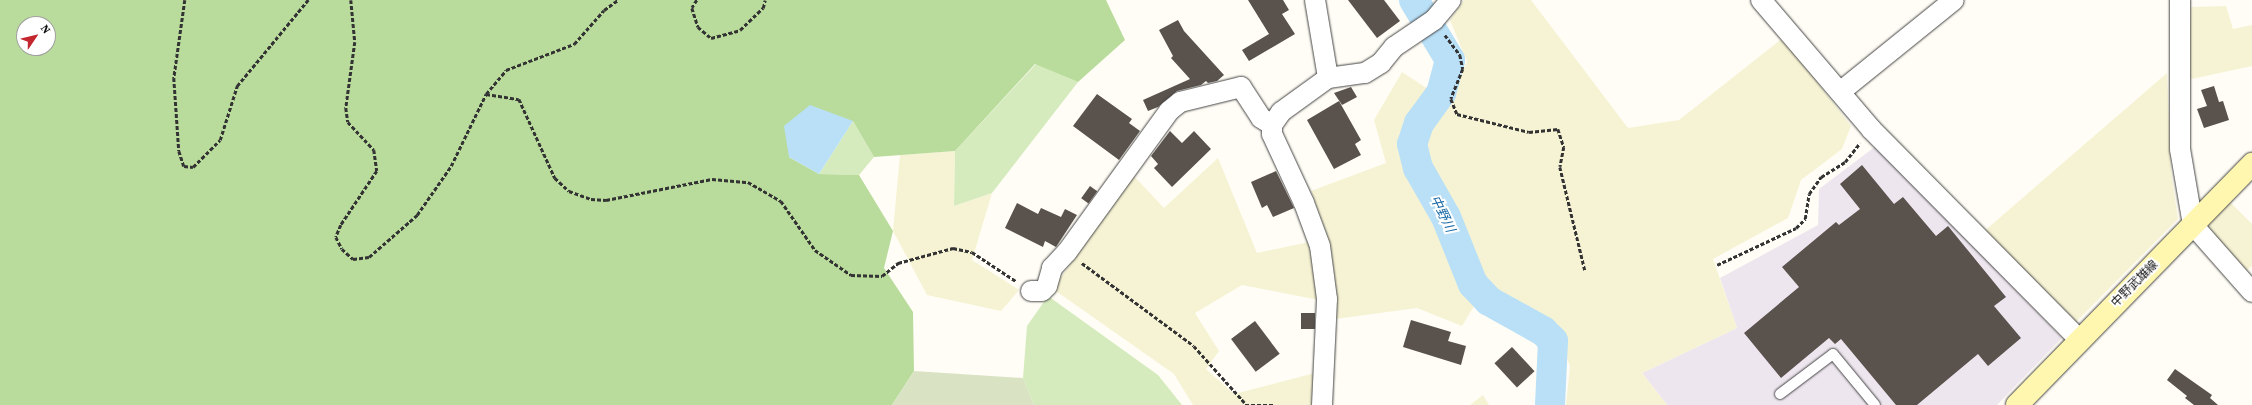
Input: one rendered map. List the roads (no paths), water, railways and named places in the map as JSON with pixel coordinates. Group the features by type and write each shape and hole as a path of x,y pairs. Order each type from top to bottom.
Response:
{"main road":[{"name":"中野武雄線","path":"2017,405 2252,164"}],"street":[{"path":"1315,0 1328,78"},
{"path":"1322,405 1327,299 1320,246 1304,203 1272,134 1272,125 1281,112 1328,78 1365,74 1381,63 1394,47 1428,25 1451,0"},
{"path":"1761,0 1872,129 2080,340"},
{"path":"1840,92 1954,0"},
{"path":"2180,0 2180,149 2193,225 2252,292"},
{"path":"1031,291 1042,291 1047,286 1052,268 1067,252 1169,111 1180,102 1242,87 1261,118 1272,125"}],"lane":[{"path":"1780,394 1833,354 1875,405"}],"water":[{"path":"810,105 853,121 819,174 789,157 784,126"}],"waterway":[{"name":"中野川","path":"1414,0 1450,60 1441,93 1419,123 1412,144 1418,168 1446,217 1473,284 1489,301 1543,331 1553,341 1550,405"}]}
